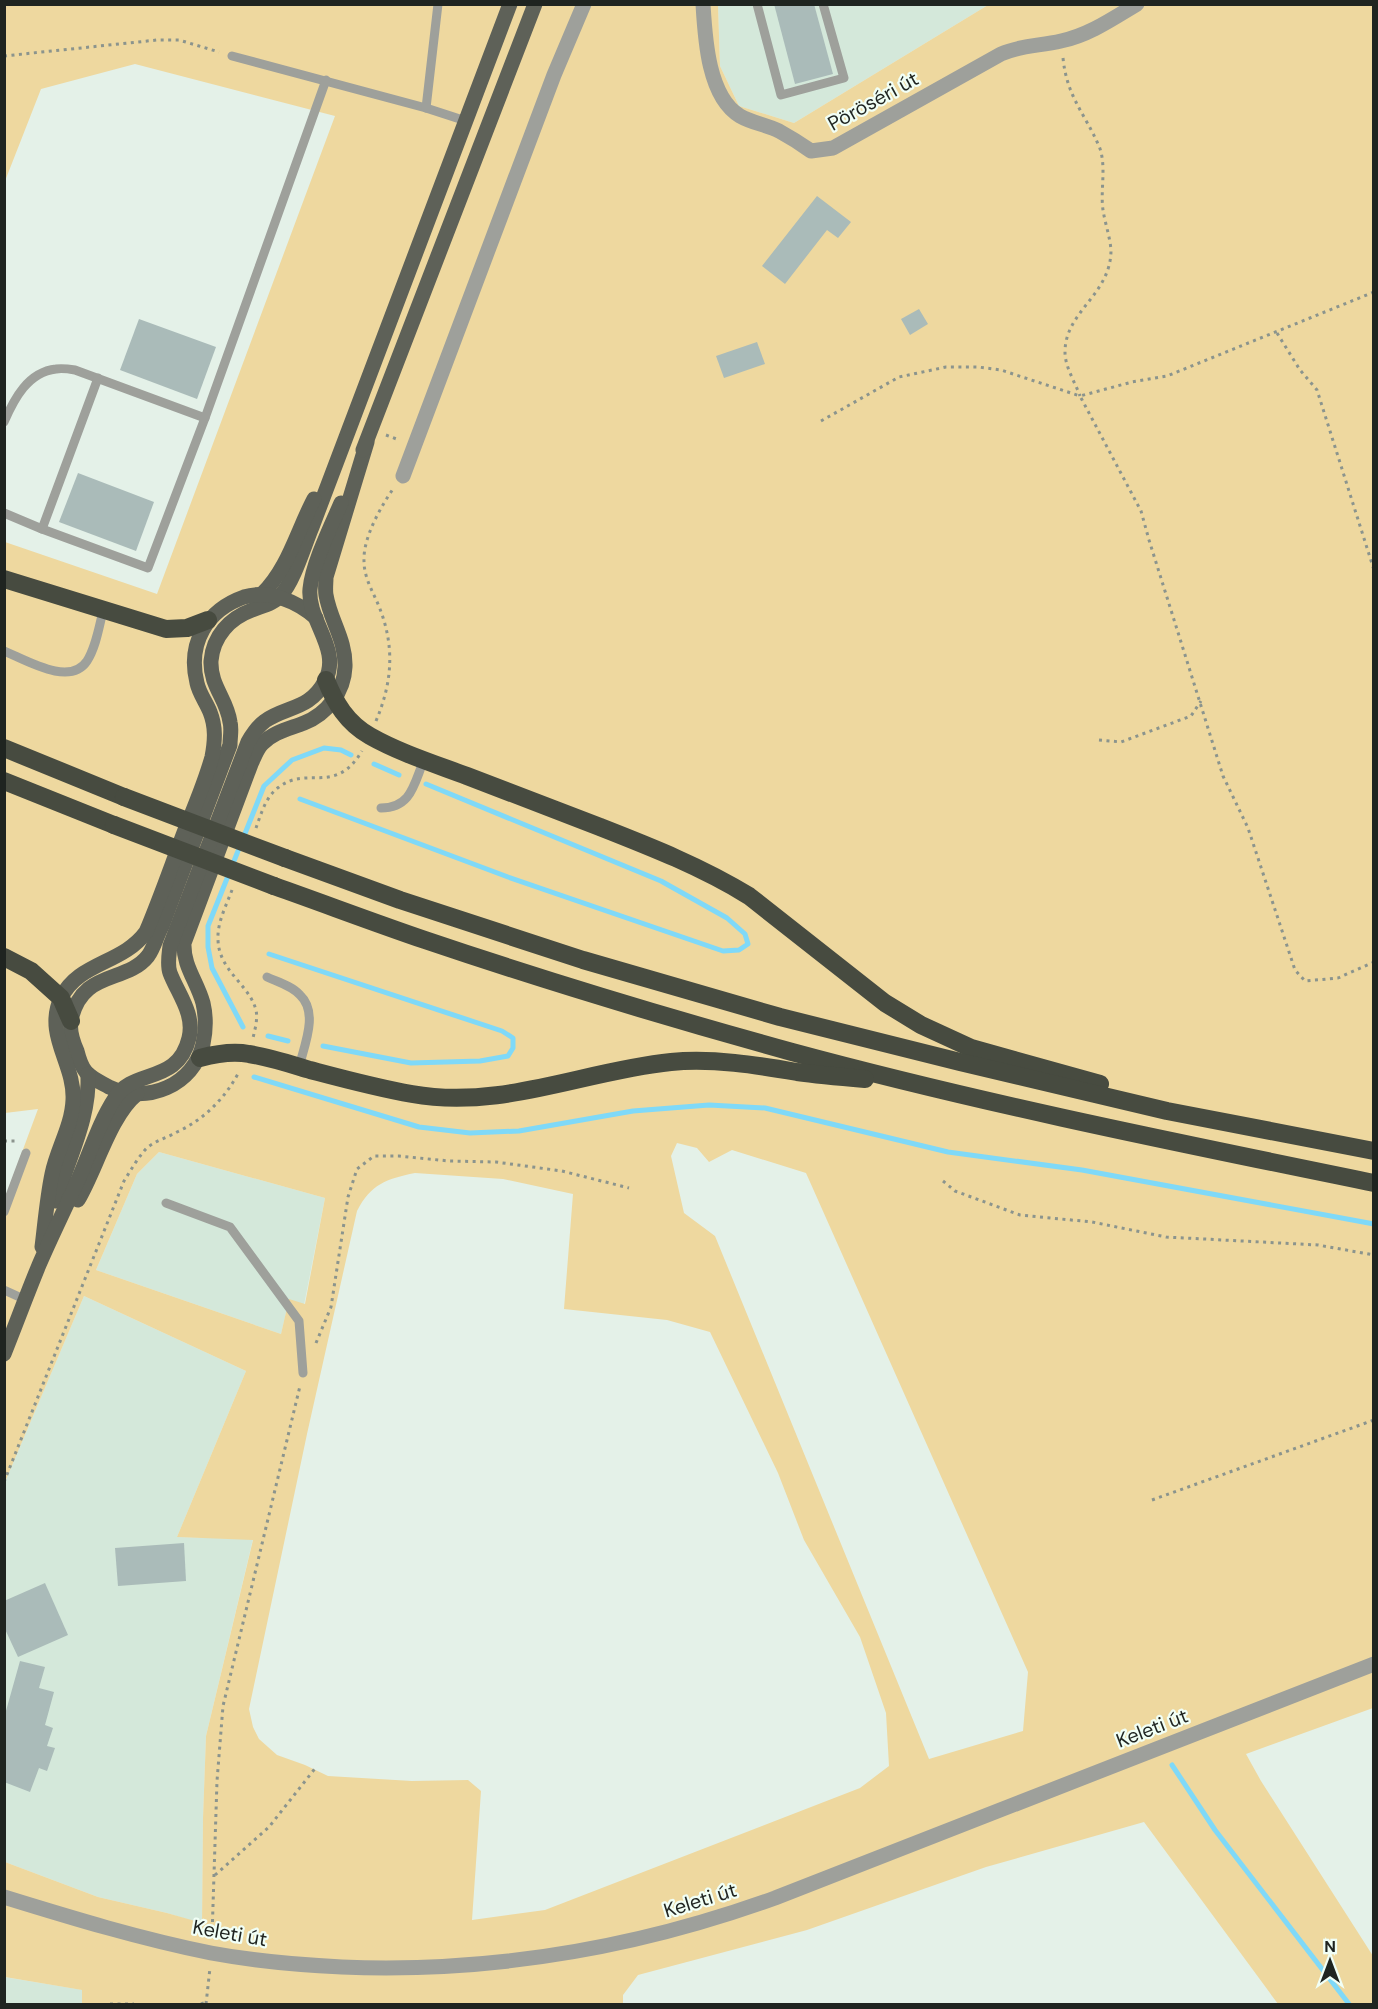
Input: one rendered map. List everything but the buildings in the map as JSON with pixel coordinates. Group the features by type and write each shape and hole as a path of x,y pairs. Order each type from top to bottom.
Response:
{"highway":[{"path":"4,579 166,629 187,628 208,620"},
{"path":"326,680 334,701 348,718 370,736 424,760 639,842 725,881 749,896 885,1003 921,1025 970,1048 1097,1083 1167,1111"},
{"path":"4,748 124,797 285,858 400,900 561,953 758,1010 960,1062 1167,1111 1374,1152"},
{"path":"4,781 274,886 424,940 578,989 794,1052 935,1087 1155,1138 1374,1183"},
{"path":"4,957 31,971 61,998 71,1021"},
{"path":"200,1058 219,1053 248,1053 345,1080 414,1095 468,1098 510,1095 662,1063 709,1061 935,1087"}],"main road":[{"path":"369,435 326,577 325,593 342,638 345,657 343,681 334,701 320,714 306,723 284,730 261,745 251,764 184,943 183,954 186,966 203,1002 206,1026 200,1058 177,1081 164,1090 137,1094 120,1091 100,1082 88,1074 82,1066 71,1035 71,1021 82,996 98,981 135,967 148,955 162,926 230,745 230,720 214,684 213,649 231,621 280,597 286,588 312,527 510,4"},
{"path":"4,1354 39,1265 102,1122 120,1091 173,1066 183,1053 190,1037 186,1006 170,973 168,959 170,946 255,729 267,719 301,706 326,680 329,654 324,634 310,600 312,578 535,4"},
{"path":"262,594 274,583 286,561 301,524 346,435"},
{"path":"39,1265 52,1173 70,1120 73,1101 73,1085 56,1037 57,1015 61,998 75,979 129,950 146,932 206,776 216,734 210,712 197,684 196,644 208,620 231,602 248,596 262,594 280,597 307,610 316,618"},
{"path":"39,1265 63,1176 86,1113 89,1094 88,1074"},
{"path":"39,1265 88,1183 127,1102 137,1094"}],"street":[{"path":"403,476 554,75 584,4"},
{"name":"Pöröséri út","path":"703,4 714,78 728,107 748,121 778,131 811,151 833,147 1007,51 1024,46 1062,41 1095,29 1137,4"},
{"name":"Keleti út","path":"4,1897 88,1923 212,1953 265,1961 319,1966 427,1968 534,1959 636,1941 720,1918 1374,1664"}],"lane":[{"path":"426,108 438,4"},
{"path":"757,4 781,95 844,78 824,4"},
{"path":"232,56 326,80 466,121"},
{"path":"4,513 148,568 205,418 326,80"},
{"path":"4,422 23,387 37,375 56,369 75,370 205,418"},
{"path":"42,529 98,378"},
{"path":"4,651 53,671 73,672 83,666 91,654 103,611"},
{"path":"381,808 397,806 404,802 409,796 424,760"},
{"path":"267,977 291,988 307,1002 309,1028 299,1067"},
{"path":"4,1212 26,1153"},
{"path":"166,1203 230,1227 299,1321 303,1373"},
{"path":"4,1290 26,1300"}],"path":[{"path":"4,56 157,40 179,40 232,56"},
{"path":"1062,41 1064,70 1070,92 1100,148 1103,208 1111,247 1111,264 1105,280 1075,319 1066,342 1065,354 1080,396 1141,511 1223,776 1248,828 1295,970 1305,981 1338,978 1374,962"},
{"path":"821,422 899,377 946,367 1001,370 1080,396 1132,382 1167,376 1374,292"},
{"path":"1277,333 1300,370 1317,390 1374,570"},
{"path":"369,435 415,447"},
{"path":"255,831 263,809 271,795 280,786 297,779 335,776 346,771 356,762 386,699 389,686 390,651 387,631 380,608 365,575 363,559 383,503 403,476"},
{"path":"1099,740 1121,742 1191,716 1201,701"},
{"path":"4,1482 124,1181 146,1149 179,1132 213,1108 232,1084 248,1053 256,1023 256,1010 252,1001 223,963 218,940 220,921 233,887"},
{"path":"201,2004 206,2003 212,1953 217,1781 223,1706 303,1373 331,1307 348,1197 357,1169 374,1156 496,1162 562,1171 629,1188"},
{"path":"943,1181 955,1191 1020,1215 1092,1222 1166,1237 1318,1245 1374,1256"},
{"path":"1152,1500 1374,1420"},
{"path":"215,1875 269,1827 317,1766"},
{"path":"110,2004 134,2004"}],"shaded area":[{"path":"5,5 718,5 720,66 739,106 794,123 988,5 1373,5 1373,1708 1246,1754 1373,1956 1373,2004 1278,2004 1144,1822 986,1867 807,1930 638,1975 623,1995 623,2004 82,2004 82,1990 5,1977 5,1862 98,1897 202,1923 206,1736 253,1540 177,1537 246,1371 84,1296 5,1482 5,1198 38,1109 5,1113 5,542 157,594 335,116 135,64 41,89 5,181","holes":["677,1143 697,1148 709,1162 732,1150 806,1173 1028,1672 1023,1731 929,1759 715,1236 684,1213 671,1156","159,1152 325,1198 305,1304 289,1299 281,1334 96,1270 137,1174","415,1173 503,1179 573,1194 564,1309 667,1320 710,1332 778,1473 804,1540 860,1637 886,1713 889,1766 860,1788 545,1910 472,1920 481,1791 468,1780 412,1781 328,1776 277,1755 259,1739 253,1727 249,1709 357,1211 362,1202 380,1184"]},
{"path":"718,5 988,5 794,123 739,106 720,66"},
{"path":"159,1152 325,1198 304,1305 289,1300 281,1334 96,1270 137,1174"},
{"path":"84,1296 246,1371 177,1537 253,1539 206,1736 202,1924 167,1913 98,1897 5,1862 5,1482"},
{"path":"4,1977 83,1990 82,2004 5,2004"}],"waterway":[{"path":"243,1027 212,968 208,947 208,926 264,786 292,760 324,748 341,750 351,755"},
{"path":"374,764 399,775"},
{"path":"300,799 508,877 723,951 739,950 748,944 745,934 727,918 661,881 426,784"},
{"path":"269,954 502,1031 513,1038 513,1048 508,1056 480,1061 411,1063 323,1046"},
{"path":"268,1036 288,1041"},
{"path":"254,1077 419,1127 470,1133 519,1131 633,1111 709,1105 765,1108 948,1152 1082,1170 1374,1224"},
{"path":"1172,1765 1215,1830 1349,2004"}]}
